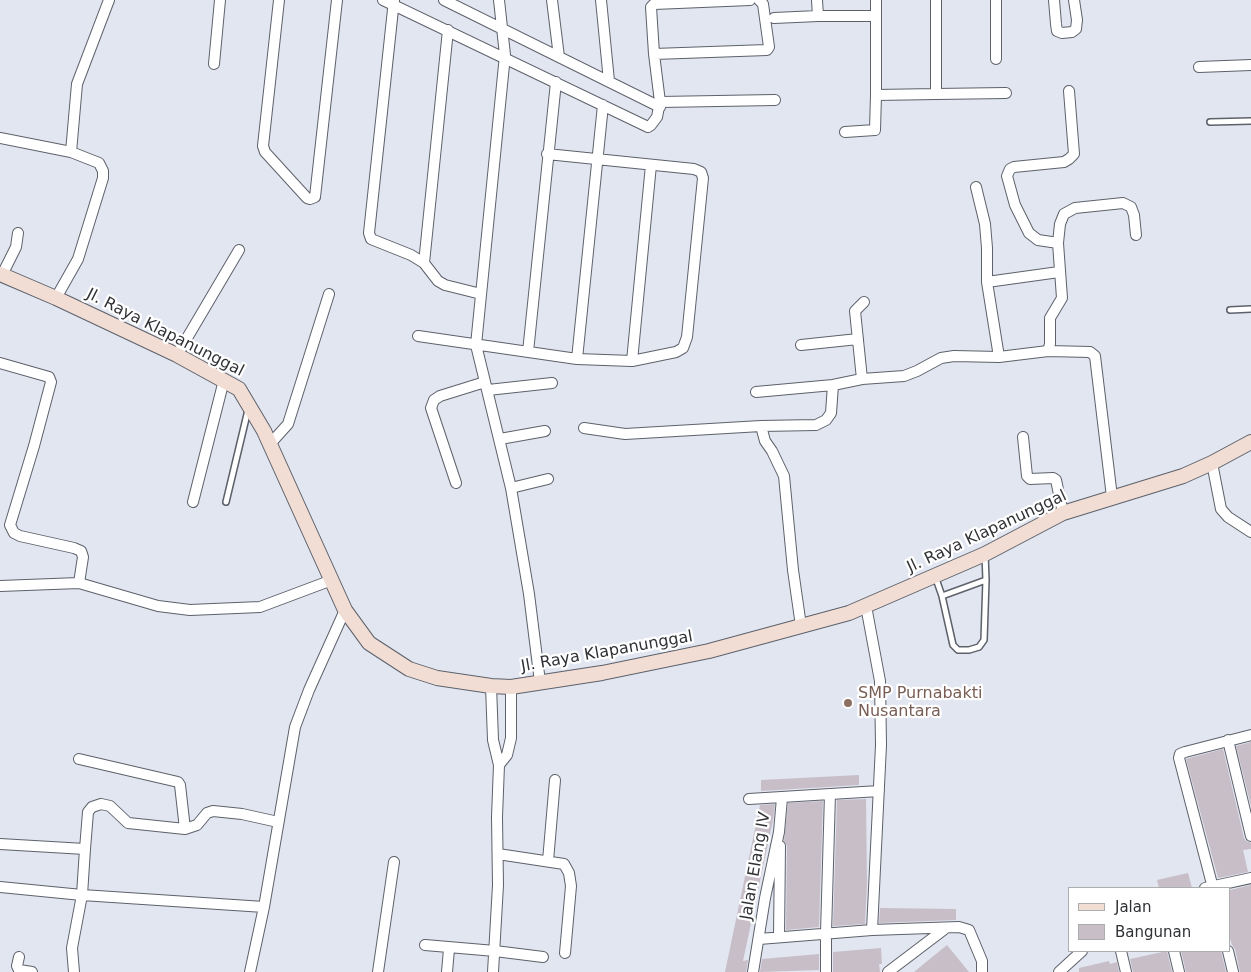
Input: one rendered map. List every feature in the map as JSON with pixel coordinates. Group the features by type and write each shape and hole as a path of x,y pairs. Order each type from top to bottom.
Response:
{"street":[{"path":"71,152 77,84 109,0"},
{"path":"214,64 220,0"},
{"path":"279,0 263,146 265,152 310,199 315,197 337,0"},
{"path":"383,0 394,2 648,126 657,117 660,104 650,11 652,5 750,0"},
{"path":"446,0 503,33 660,104 775,100"},
{"path":"499,0 504,57 476,345 511,488 529,594 540,682"},
{"path":"552,0 559,58"},
{"path":"601,0 609,81"},
{"path":"654,54 767,50 769,47 763,4 759,0"},
{"path":"817,0 818,16"},
{"path":"845,132 875,130 876,0"},
{"path":"936,0 936,94"},
{"path":"996,0 996,59"},
{"path":"1054,0 1057,31 1062,33 1072,32 1076,29 1077,20 1074,0"},
{"path":"394,2 369,233 371,239 412,255 424,263 438,281 445,285 481,294"},
{"path":"774,18 876,16"},
{"path":"424,263 448,30"},
{"path":"1199,67 1251,65"},
{"path":"528,352 547,154 556,82"},
{"path":"1058,243 1038,240 1029,233 1015,205 1007,176 1010,169 1014,167 1070,160 1074,154 1069,92"},
{"path":"876,95 1006,93"},
{"path":"577,360 603,105"},
{"path":"0,138 71,152 99,163 102,171 103,178 78,259 56,298"},
{"path":"418,336 577,360 632,362 676,352 683,348 687,337 704,178 701,172 694,169 547,154"},
{"path":"632,362 651,164"},
{"path":"976,187 985,224 987,282 999,357"},
{"path":"1048,350 1050,344 1050,318 1062,298 1058,243 1060,224 1064,214 1075,208 1123,203 1131,207 1134,215 1136,235"},
{"path":"1,275 16,247 18,233"},
{"path":"177,356 239,250"},
{"path":"987,282 1059,272"},
{"name":"Jl. Raya Klapanunggal","path":"1,275 56,298 177,356 239,389 250,405 270,444 345,610 369,643 410,669 437,678 490,686 511,687 602,674 709,651 802,626 866,606 985,554 1063,513 1183,476 1251,442"},
{"path":"270,444 288,424 328,294"},
{"path":"862,379 855,311 864,302"},
{"path":"801,345 858,339"},
{"path":"756,392 833,385 862,379 904,376 941,358 954,356 999,357 1048,350 1090,352 1095,356 1112,497"},
{"path":"0,363 49,377 51,382 34,446 5,525 20,536 81,551 83,557 79,583"},
{"path":"194,502 224,380"},
{"path":"456,483 431,408 434,400 440,396 487,386 552,383"},
{"path":"584,428 625,434 761,426 816,425 826,420 831,413 833,385"},
{"path":"761,426 765,442 772,451 784,476 793,570 802,626"},
{"path":"500,439 546,430"},
{"path":"1023,437 1028,477 1030,480 1052,478 1056,480 1063,513"},
{"path":"1212,463 1221,509 1228,517 1251,532"},
{"path":"511,488 548,479"},
{"path":"0,586 79,583 158,606 190,610 260,607 332,580"},
{"path":"866,606 880,681 881,745 872,930"},
{"path":"250,972 264,907 295,728 309,690 345,610"},
{"path":"490,686 493,740 499,765 496,817 498,854 493,972"},
{"path":"499,765 507,755 511,738 511,687"},
{"path":"1210,887 1179,758 1180,754 1251,734"},
{"path":"1228,740 1251,836"},
{"path":"79,759 178,782 180,785 185,829"},
{"path":"548,861 554,780"},
{"path":"749,799 879,791"},
{"path":"826,972 830,794"},
{"name":"Jalan Elang IV","path":"753,972 765,898 779,832 782,798"},
{"path":"74,972 72,948 82,895 88,812 92,808 101,804 110,806 128,823 185,829 197,825 207,813 213,811 242,814 278,822"},
{"path":"779,832 779,937"},
{"path":"0,844 84,849"},
{"path":"498,854 564,864 569,873 571,886 566,953"},
{"path":"378,972 394,862"},
{"path":"1214,887 1251,878"},
{"path":"0,887 82,895 264,907"},
{"path":"759,939 872,930 959,927 969,930 982,961 982,972"},
{"path":"888,972 946,928"},
{"path":"424,946 495,951 543,957"},
{"path":"447,972 449,948"},
{"path":"1059,972 1070,968 1081,952"},
{"path":"1121,952 1126,972"},
{"path":"1174,952 1179,972"},
{"path":"1228,952 1233,972"},
{"path":"19,957 17,966 19,970 32,972"}],"lane":[{"path":"1210,122 1251,121"},
{"path":"1230,310 1251,309"},
{"path":"226,502 250,405"},
{"path":"935,576 942,596 953,645 958,650 980,647 984,640 985,554"},
{"path":"942,596 986,580"}],"building":[{"path":"1251,742 1251,806 1236,746"},
{"path":"1223,749 1244,838 1251,843 1251,849 1243,850 1248,872 1218,878 1186,759"},
{"path":"859,775 859,785 761,791 761,780"},
{"path":"866,799 867,883 865,924 833,926 837,800"},
{"path":"823,801 819,927 786,930 787,846 784,841 788,803"},
{"path":"775,804 743,961 748,960 746,972 725,972 760,805"},
{"path":"1188,873 1192,887 1159,887 1157,880"},
{"path":"1251,885 1251,972 1240,972 1235,949 1231,942 1231,890"},
{"path":"880,908 956,909 956,920 879,923"},
{"path":"947,945 969,972 914,972 931,958"},
{"path":"881,948 882,964 879,964 880,972 833,972 833,952"},
{"path":"1167,952 1172,972 1133,972 1130,959"},
{"path":"1181,952 1221,952 1226,972 1186,972"},
{"path":"819,954 819,970 760,972 762,959"},
{"path":"1109,961 1110,964 1117,962 1119,972 1079,972 1079,968"}],"place":[{"name":"SMP Purnabakti Nusantara","path":"848,703"}]}
